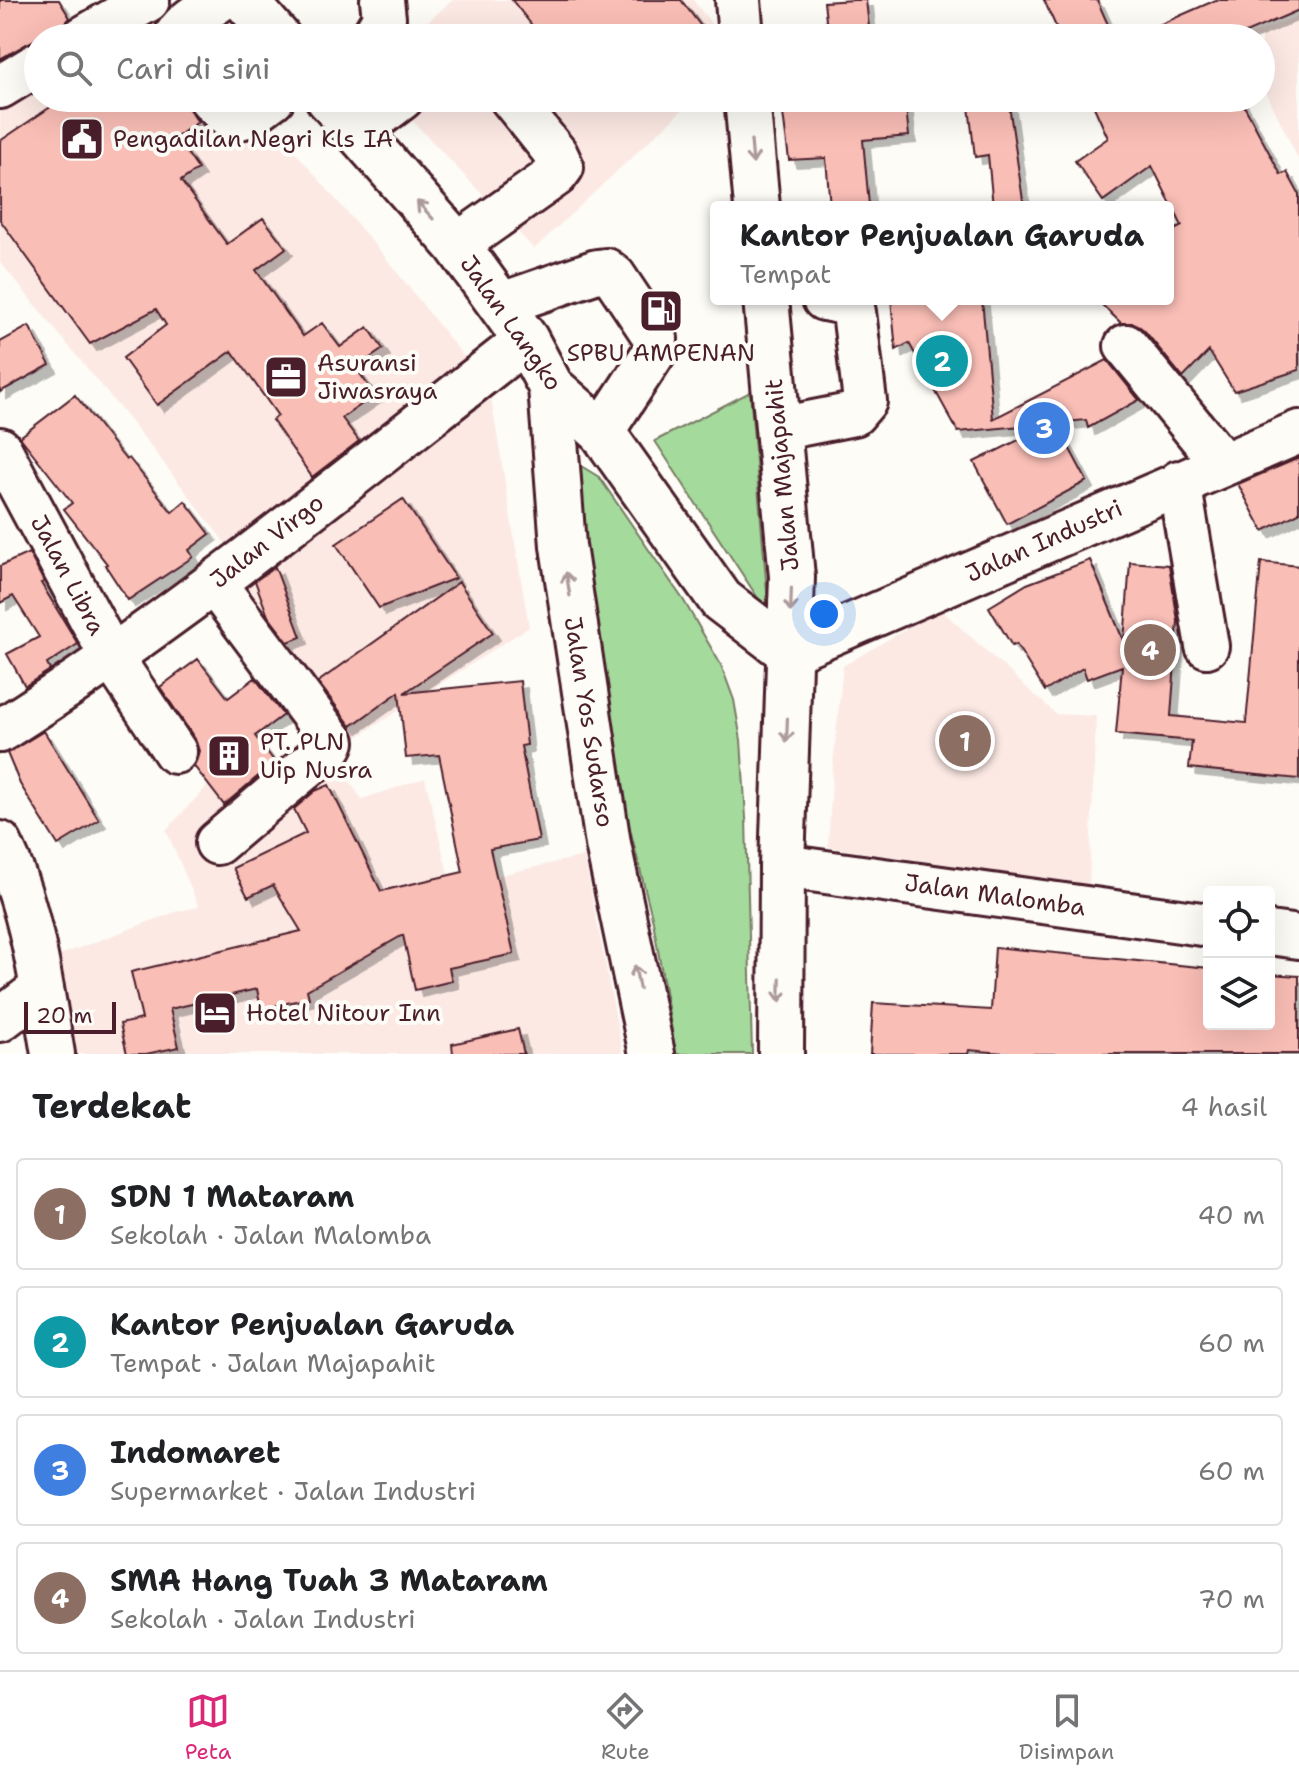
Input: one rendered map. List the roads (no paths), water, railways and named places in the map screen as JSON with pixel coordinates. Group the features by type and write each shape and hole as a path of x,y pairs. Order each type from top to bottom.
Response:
{"main road":[{"path":"245,0 266,24"},
{"path":"738,0 740,24"},
{"name":"Jalan Langko","path":"340,112 457,245 526,340 551,387 602,432 721,600 789,652"},
{"path":"748,112 756,201"},
{"name":"Jalan Majapahit","path":"767,305 792,577 789,652"},
{"name":"Jalan Yos Sudarso","path":"551,387 563,546 603,813 652,1054"},
{"path":"781,1054 782,866 789,652"}],"street":[{"path":"107,24 148,0"},
{"path":"186,24 220,0"},
{"path":"380,24 384,18 382,0"},
{"path":"0,87 24,72"},
{"path":"223,112 233,119 243,119 253,112"},
{"path":"357,132 383,112"},
{"path":"457,245 556,175 562,167 556,154 522,112"},
{"path":"502,304 597,271 606,270 614,276 656,339 655,351 602,432"},
{"path":"778,429 854,414 865,401 854,312 850,305"},
{"name":"Jalan Virgo","path":"0,731 112,658 214,583 526,340"},
{"path":"1126,346 1223,464"},
{"name":"Jalan Industri","path":"789,652 1299,432"},
{"name":"Jalan Libra","path":"0,449 112,658 175,752"},
{"path":"1179,482 1196,538 1207,646"},
{"path":"214,583 319,717 331,737 331,746 217,843"},
{"path":"0,843 18,887 42,988 53,1054"},
{"name":"Jalan Malomba","path":"782,866 1203,924"},
{"path":"1275,934 1299,937"},
{"path":"0,1020 42,988"}],"place":[{"name":"Pengadilan Negri Kls IA","path":"82,139"},
{"name":"SPBU AMPENAN","path":"661,311"},
{"name":"Kantor Penjualan Garuda","path":"942,361"},
{"name":"Asuransi Jiwasraya","path":"286,377"},
{"name":"Indomaret","path":"1044,428"},
{"name":"SMA Hang Tuah 3 Mataram","path":"1150,650"},
{"name":"SDN 1 Mataram","path":"965,741"},
{"name":"PT. PLN Uip Nusra","path":"229,756"},
{"name":"Hotel Nitour Inn","path":"215,1013"}]}
